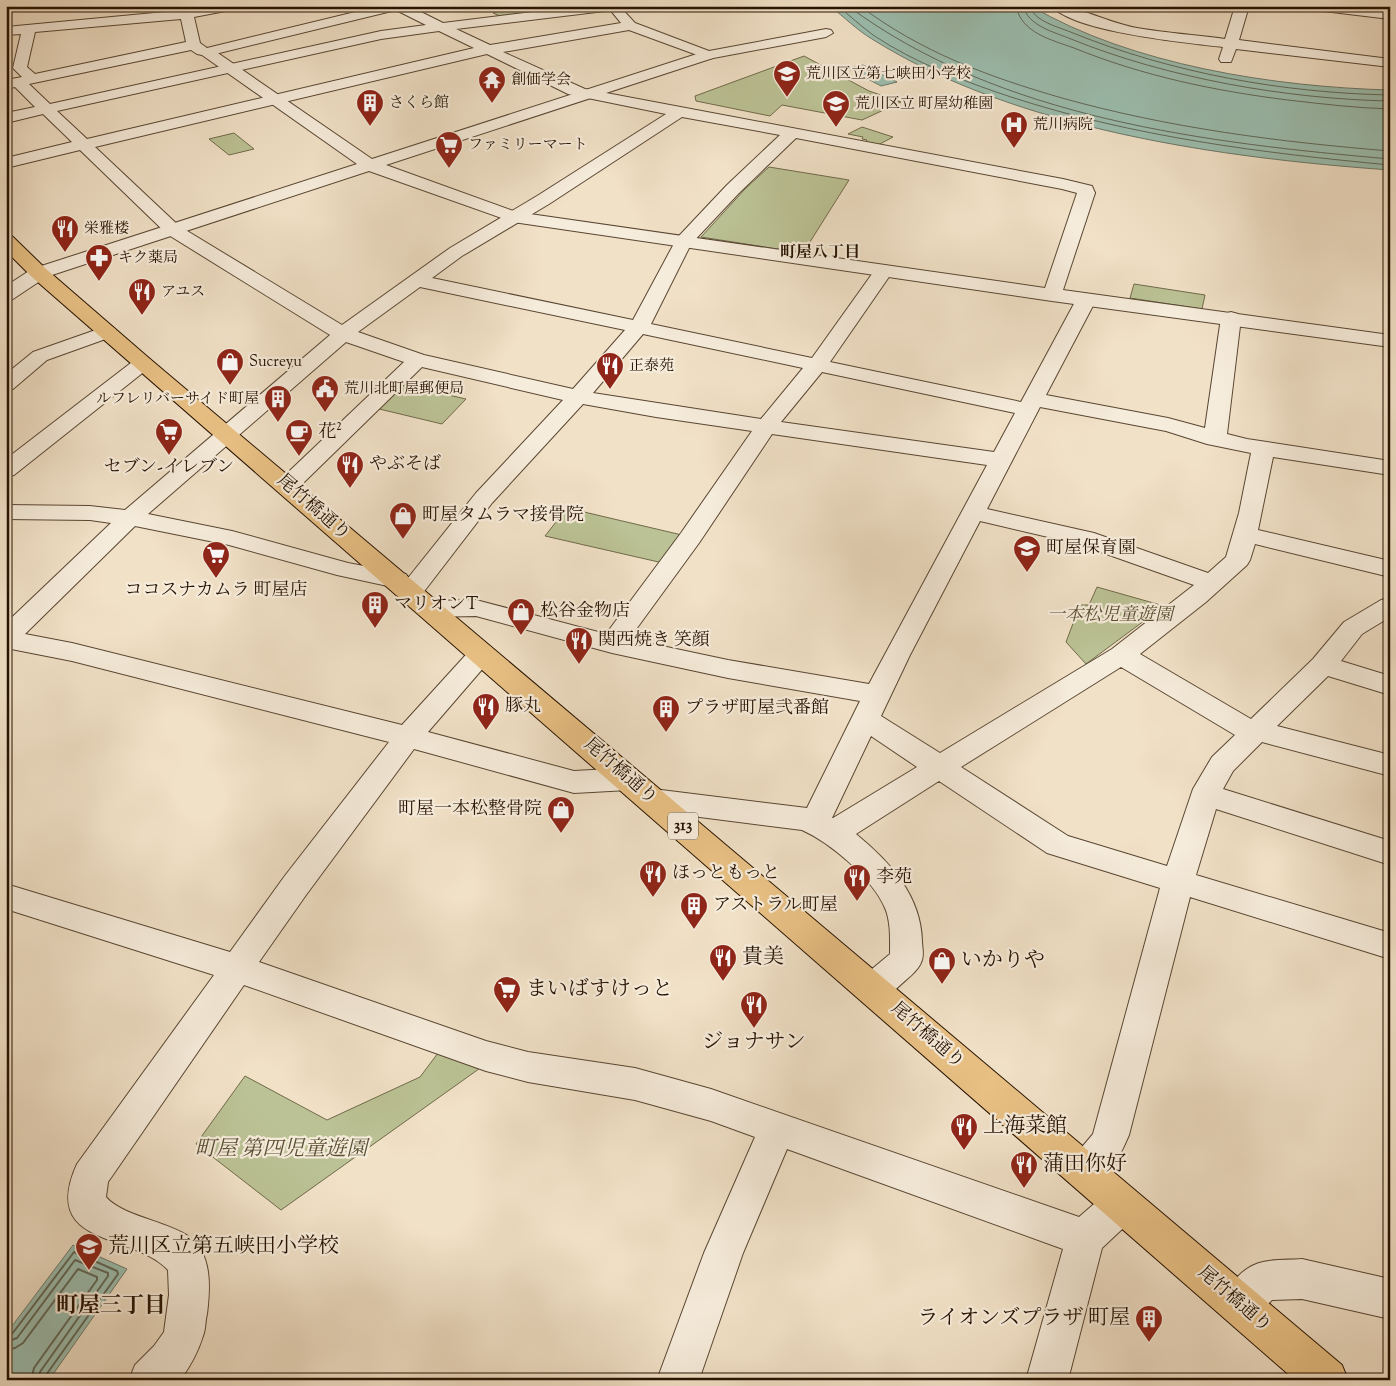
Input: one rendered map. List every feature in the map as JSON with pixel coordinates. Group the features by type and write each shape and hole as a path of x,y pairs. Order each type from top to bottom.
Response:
{"main road":[{"name":"尾竹橋通り","path":"6,240 39,273 143,363 1327,1380"}],"street":[{"path":"6,31 28,28 39,29 231,6"},
{"path":"207,52 398,6 572,90 584,94 1063,184 1086,190 1052,295"},
{"path":"6,118 373,37 446,30 616,6 630,26"},
{"path":"1058,6 1080,17 1134,32 1390,62"},
{"path":"1226,59 1242,6"},
{"path":"1315,6 1390,14"},
{"path":"191,11 193,45"},
{"path":"6,163 486,49 630,26 708,55"},
{"path":"28,28 20,61 19,82 82,145 173,230 343,334 418,360 578,397 656,411 1002,460"},
{"path":"409,67 392,53 446,30"},
{"path":"6,295 39,273 584,94 708,55 826,33"},
{"path":"19,82 193,45 207,52 276,99 369,166 514,217 1086,300 1231,318 1390,341"},
{"path":"6,638 130,518 343,334 456,252 678,113"},
{"path":"412,594 484,498 578,397 639,327 683,242 791,134"},
{"path":"612,644 690,538 766,427 817,365 884,271"},
{"path":"415,280 817,365 1032,405 1168,425 1215,439 1263,449 1390,468"},
{"path":"824,828 873,707 897,655 1032,405 1086,300"},
{"path":"1215,439 1231,318"},
{"path":"6,385 40,356 108,332"},
{"path":"287,486 418,360"},
{"path":"6,470 143,363"},
{"path":"824,828 938,768 1121,655 1197,596 1238,560 1263,449"},
{"path":"6,512 90,512 232,538 346,570 412,594 476,608 612,644 728,669 873,707 938,768 1058,845 1390,946"},
{"path":"974,512 1085,538 1212,583"},
{"path":"1245,534 1390,569"},
{"path":"1084,1172 1104,1150 1111,1135 1178,881 1206,795 1222,764 1323,666 1353,628 1390,606"},
{"path":"6,638 72,652 408,737 574,782 628,779"},
{"path":"150,1380 163,1368 182,1338 188,1305 189,1276 184,1259 175,1248 100,1217 89,1207 86,1190 90,1176 149,1096 236,968 295,886 408,737 482,653"},
{"path":"1121,655 1256,732 1390,766"},
{"path":"1323,666 1390,686"},
{"path":"1206,795 1390,853"},
{"path":"652,800 807,819 824,828 867,860 898,903 906,933 906,959 872,989"},
{"path":"6,896 236,968 486,1056 528,1067 634,1084 711,1105 1085,1238"},
{"path":"678,1380 701,1308 752,1184 777,1129"},
{"path":"1047,1380 1085,1238 1122,1204"},
{"path":"1240,1304 1263,1281 1302,1279 1390,1299"}],"green space":[{"path":"514,6 605,6 502,17 493,13"},
{"path":"804,56 869,91 901,102 862,120 782,105 770,116 696,101 695,96"},
{"path":"862,127 893,137 878,145 865,143 867,140 862,139 863,137 848,134"},
{"path":"234,133 254,149 229,155 209,139"},
{"path":"769,167 849,180 803,253 701,237 746,188"},
{"path":"1134,284 1205,295 1202,309 1130,298"},
{"path":"400,384 466,399 442,424 375,408"},
{"path":"567,508 682,535 663,563 545,536"},
{"name":"一本松児童遊園","path":"1097,587 1164,606 1086,664 1066,642 1080,605 1089,605"},
{"name":"町屋 第四児童遊園","path":"438,1053 483,1066 281,1210 196,1144 245,1076 327,1120 420,1077"}],"water":[{"path":"830,6 1031,6 1070,26 1113,44 1158,58 1205,69 1299,84 1390,90 1390,170 1325,165 1191,147 1122,134 1055,117 990,96 929,70 872,39"},
{"path":"863,65 897,82 881,86 847,68"},
{"path":"73,1245 127,1269 49,1380 6,1380 6,1334"}],"place":[{"name":"荒川区立第七峡田小学校","path":"787,98"},
{"name":"創価学会","path":"492,104"},
{"name":"さくら館","path":"370,127"},
{"name":"荒川区立 町屋幼稚園","path":"836,128"},
{"name":"荒川病院","path":"1014,149"},
{"name":"ファミリーマート","path":"449,169"},
{"name":"栄雅楼","path":"65,253"},
{"name":"キク薬局","path":"99,282"},
{"name":"アユス","path":"142,316"},
{"name":"Sucreyu","path":"230,386"},
{"name":"正泰苑","path":"610,390"},
{"name":"荒川北町屋郵便局","path":"325,413"},
{"name":"ルフレリバーサイド町屋","path":"278,423"},
{"name":"セブン-イレブン","path":"169,456"},
{"name":"花²","path":"299,457"},
{"name":"やぶそば","path":"350,489"},
{"name":"町屋タムラマ接骨院","path":"403,540"},
{"name":"町屋保育園","path":"1027,573"},
{"name":"ココスナカムラ 町屋店","path":"216,579"},
{"name":"マリオンT","path":"375,629"},
{"name":"松谷金物店","path":"521,636"},
{"name":"関西焼き 笑顔","path":"579,665"},
{"name":"豚丸","path":"486,731"},
{"name":"プラザ町屋弐番館","path":"666,733"},
{"name":"町屋一本松整骨院","path":"561,834"},
{"name":"ほっともっと","path":"653,898"},
{"name":"李苑","path":"857,902"},
{"name":"アストラル町屋","path":"694,930"},
{"name":"貴美","path":"723,982"},
{"name":"いかりや","path":"942,985"},
{"name":"まいばすけっと","path":"507,1014"},
{"name":"ジョナサン","path":"754,1029"},
{"name":"上海菜館","path":"964,1151"},
{"name":"蒲田你好","path":"1024,1189"},
{"name":"荒川区立第五峡田小学校","path":"89,1271"},
{"name":"ライオンズプラザ 町屋","path":"1149,1343"}],"district":[{"name":"町屋八丁目","path":"820,253"},
{"name":"町屋三丁目","path":"111,1307"}]}
